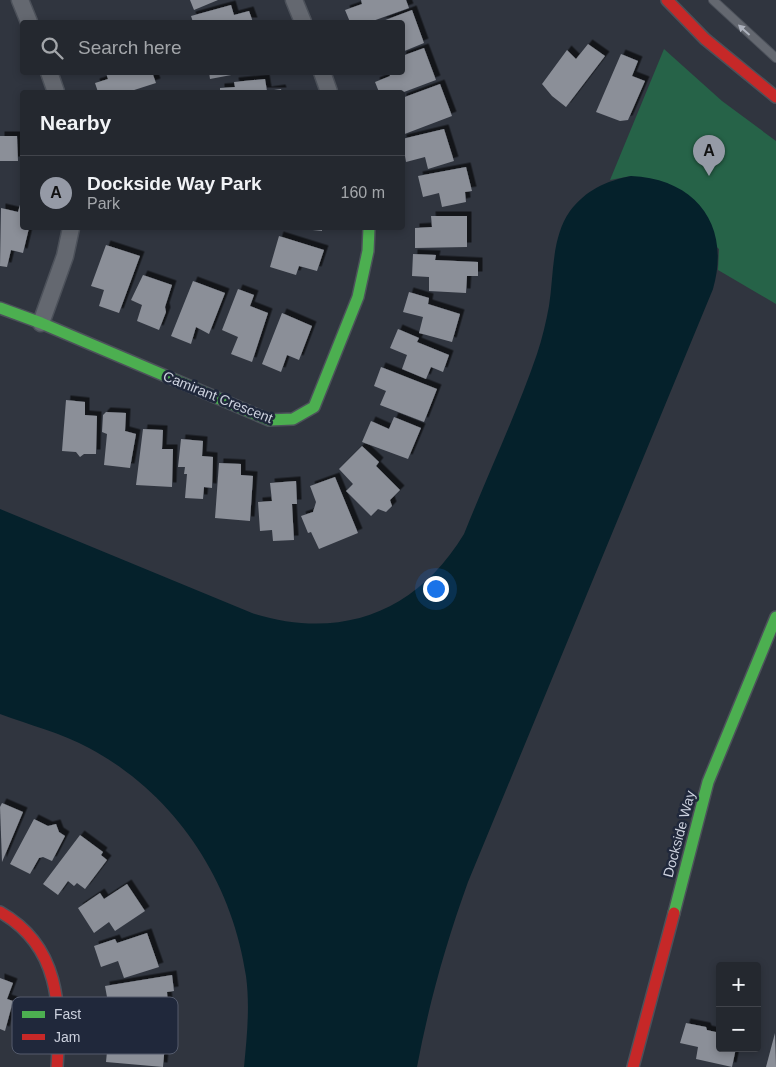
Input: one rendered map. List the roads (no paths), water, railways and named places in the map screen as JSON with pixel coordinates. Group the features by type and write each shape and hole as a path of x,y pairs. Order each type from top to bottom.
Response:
{"street":[{"path":"20,0 28,20"},
{"path":"294,0 302,20"},
{"path":"667,0 706,39 776,97"},
{"path":"50,75 55,90"},
{"path":"323,75 328,90"},
{"path":"42,323 65,256 71,230"},
{"name":"Camirant Crescent","path":"0,308 42,323 268,420 281,422 294,420 305,416 314,407 361,291 367,266 369,230"},
{"name":"Dockside Way","path":"633,1067 708,782 776,617"},
{"path":"0,912 29,934 48,960 59,997"},
{"path":"57,1067 58,1054"}],"lane":[{"path":"713,0 776,58"}],"water":[{"path":"631,176 654,179 674,186 691,196 704,210 712,226 717,245 717,266 713,289 468,882 439,973 417,1067 244,1067 248,999 246,976 239,941 228,906 213,874 194,843 173,815 148,790 120,767 79,743 0,714 0,509 252,613 284,621 316,624 345,621 373,614 399,601 423,584 445,561 464,534 529,377 539,348 549,306 556,245 559,233 570,211 590,192 605,184"}],"place":[{"name":"Dockside Way Park","path":"709,176"}]}
